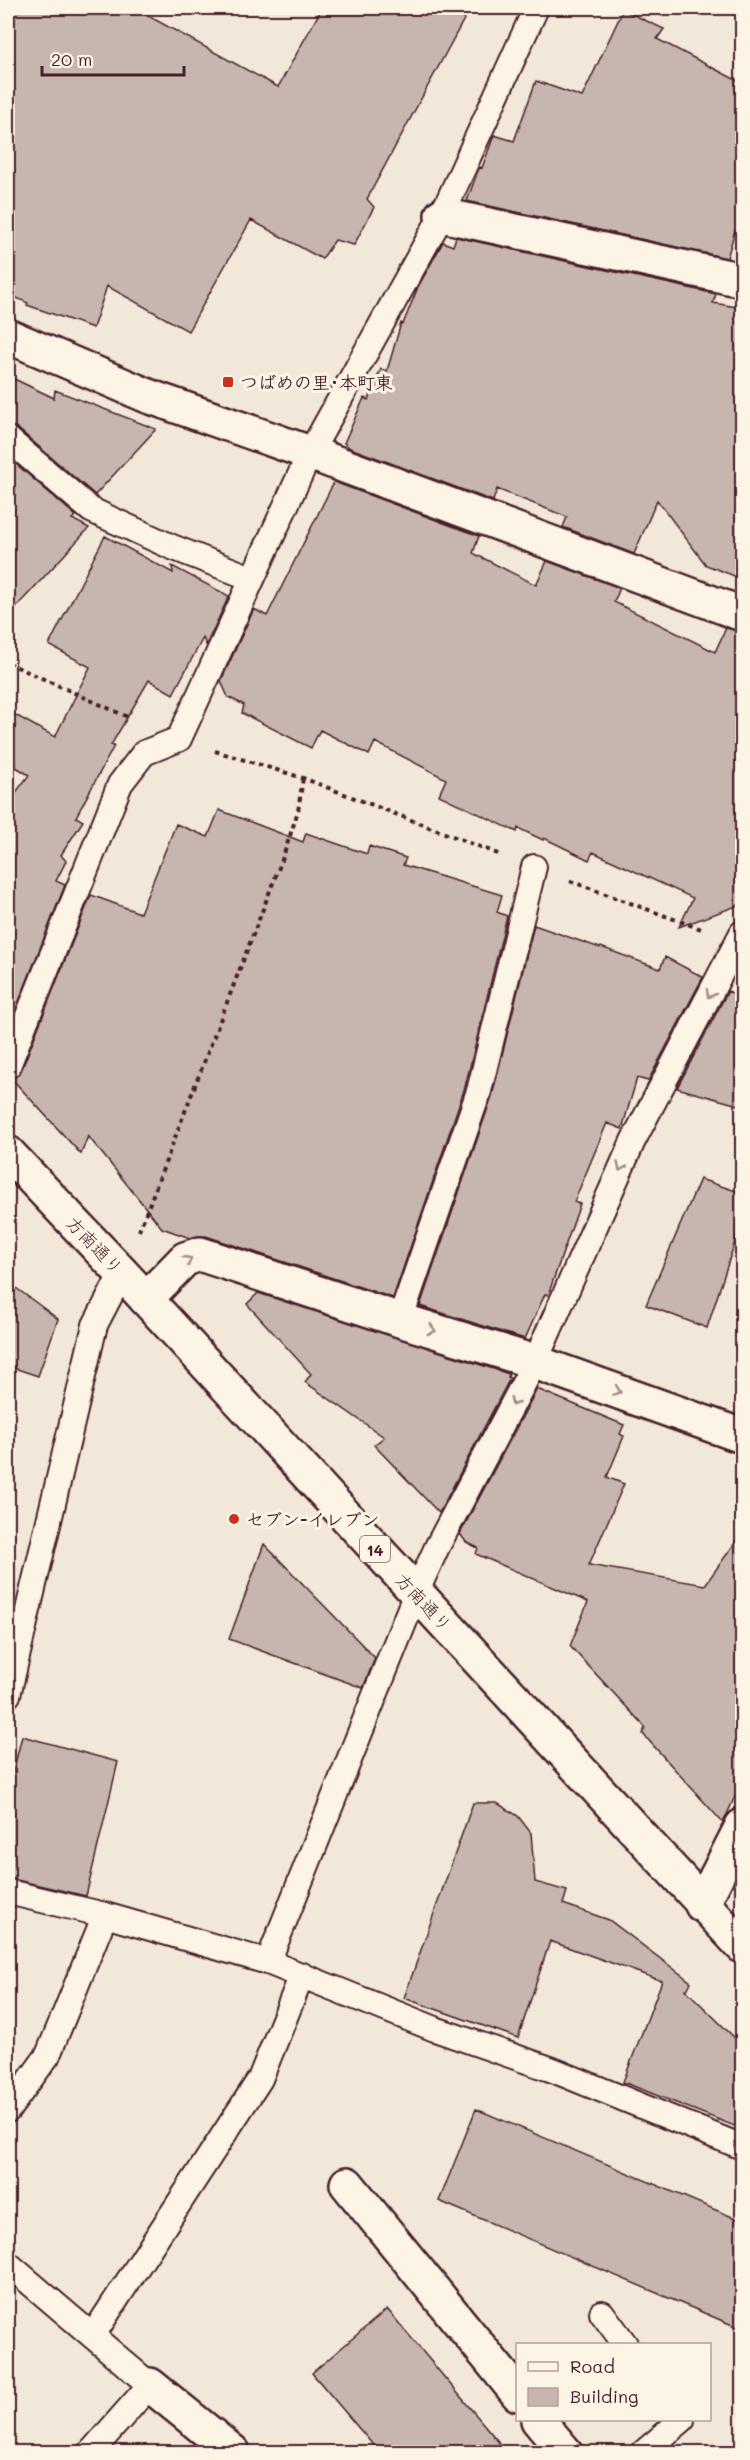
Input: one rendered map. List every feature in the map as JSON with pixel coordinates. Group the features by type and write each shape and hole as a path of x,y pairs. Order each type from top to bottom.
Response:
{"street":[{"path":"442,215 742,280"},
{"path":"8,336 148,396 310,453 742,614"},
{"name":"方南通り","path":"8,1153 122,1273 742,1946"},
{"path":"146,1299 185,1259 200,1254 535,1362 742,1436"},
{"path":"702,1905 742,1826"},
{"path":"347,2184 516,2392"},
{"path":"150,2385 233,2452"},
{"path":"539,2421 565,2452"}],"lane":[{"path":"8,1066 120,784 144,753 179,739 310,453 442,215 536,8"},
{"path":"8,439 91,510 172,547 251,579"},
{"path":"400,1320 479,1091 534,867"},
{"path":"268,1962 416,1593 437,1547 535,1362 633,1141 740,938"},
{"path":"8,1695 95,1325 122,1273"},
{"path":"8,1892 105,1915 268,1962 435,2029 554,2070 742,2147"},
{"path":"8,2110 48,2055 105,1915"},
{"path":"93,2335 261,2079 302,1975"},
{"path":"8,2264 150,2385 91,2452"},
{"path":"602,2313 625,2343"},
{"path":"644,2452 681,2421"}],"path":[{"path":"8,663 179,739 303,778 534,867 740,938"},
{"path":"122,1273 283,857 298,811 303,778"}],"building":[{"path":"8,8 134,8 278,87 322,8 470,8 367,199 374,207 354,245 335,240 322,259 251,220 188,331 107,286 93,328 27,305 28,303 8,294"},
{"path":"623,10 664,29 657,39 742,83 742,206 727,258 467,201 494,135 514,141 536,81 582,97"},
{"path":"456,237 716,294 713,303 742,308 742,579 706,565 657,500 634,554 563,527 567,517 497,489 493,501 350,448 344,443 364,398 368,400 381,369 387,371 401,323 403,324 418,287 443,242 453,246"},
{"path":"8,376 54,398 55,390 156,429 95,495 17,428 8,425"},
{"path":"8,457 76,516 72,519 89,528 8,616"},
{"path":"334,482 479,536 473,553 536,585 547,561 620,588 614,602 715,652 726,628 742,632 742,904 679,927 693,898 593,852 589,860 544,838 543,840 518,828 517,832 439,795 446,779 375,742 369,755 320,730 311,748 242,713 244,705 228,697 221,681 254,609 267,616"},
{"path":"105,536 173,573 172,566 229,596 206,645 203,638 173,694 149,680 111,745 114,746 76,817 83,821 61,855 66,861 56,881 65,885 8,1029 8,803 29,775 8,762 8,711 55,737 90,667 49,645"},
{"path":"219,810 303,842 306,833 367,854 369,846 406,858 403,865 502,895 497,912 507,916 465,1087 393,1298 206,1236 190,1238 162,1228 88,1136 81,1154 12,1079 21,1071 91,895 140,913 176,824 208,837"},
{"path":"534,925 660,969 665,957 703,977 648,1081 637,1078 622,1129 607,1123 574,1202 580,1204 548,1295 545,1294 525,1339 420,1306 492,1096"},
{"path":"728,991 742,999 742,1106 677,1088"},
{"path":"700,1179 742,1193 742,1220 707,1328 646,1305"},
{"path":"8,1282 58,1319 38,1376 8,1366"},
{"path":"258,1293 509,1374 510,1378 439,1513 374,1445 384,1437 305,1382 311,1374 247,1304"},
{"path":"537,1389 624,1425 620,1434 624,1436 607,1477 624,1484 589,1565 705,1585 742,1533 742,1781 723,1823 643,1734 645,1727 570,1646 588,1602 476,1554 478,1548 466,1542 460,1534"},
{"path":"264,1544 375,1658 363,1688 229,1639"},
{"path":"22,1736 118,1762 86,1896 8,1878 8,1792"},
{"path":"473,1803 497,1803 518,1816 531,1833 535,1882 567,1891 563,1904 609,1920 691,1982 687,1990 685,1989 742,2045 742,2129 623,2082 662,1981 550,1941 518,2038 404,1998"},
{"path":"476,2109 742,2221 742,2329 439,2201"},
{"path":"387,2309 507,2452 379,2452 312,2373"}],"place":[{"name":"つばめの里･本町東","path":"228,382"},
{"name":"セブン-イレブン","path":"234,1519"}]}
